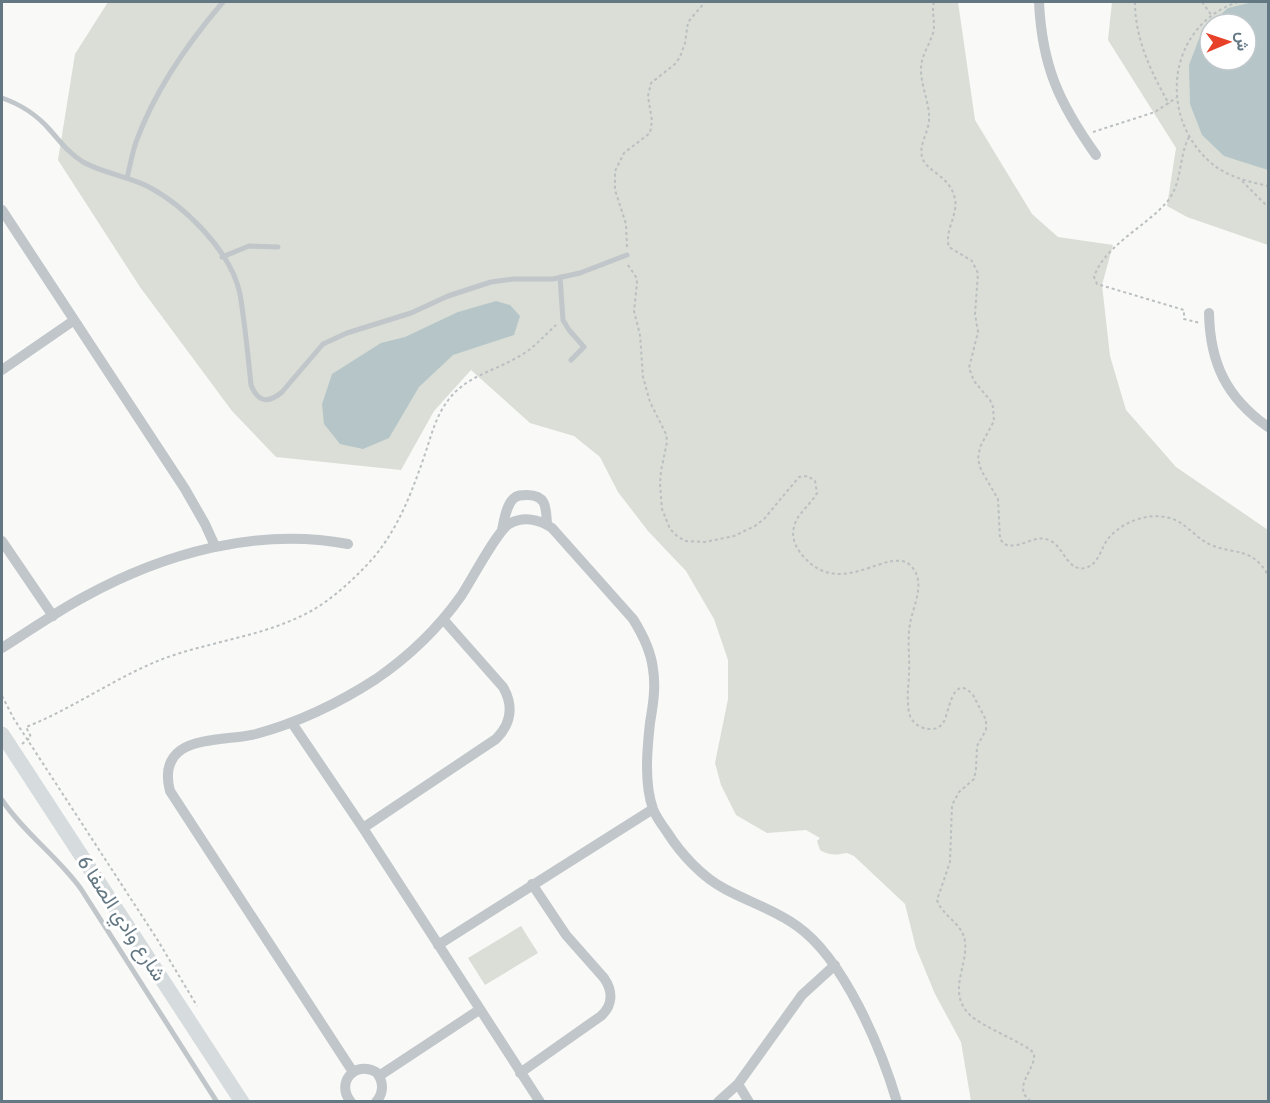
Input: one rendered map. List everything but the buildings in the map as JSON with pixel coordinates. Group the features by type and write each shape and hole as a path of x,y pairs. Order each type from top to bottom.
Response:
{"main road":[{"name":"شارع وادي الصفا 6","path":"2,734 242,1101"}],"street":[{"path":"1039,2 1045,52 1053,78 1063,104 1096,155"},
{"path":"2,210 185,489 215,546"},
{"path":"1209,314 1212,348 1223,379 1239,401 1269,427"},
{"path":"2,370 73,321"},
{"path":"352,1072 170,791 167,781 168,771 178,752 185,747 196,743 239,738 292,723 332,705 384,673 412,651 443,619 480,567 502,530 510,503 515,496 533,495 543,500 547,525"},
{"path":"502,530 518,520 528,519 547,525 633,619 643,635 654,670 654,692 648,739 648,769 653,809 676,845 700,871 722,888 797,926 815,941 835,965 878,1048 897,1101"},
{"path":"2,648 83,598 165,561 215,546 276,538 300,537 348,543"},
{"path":"2,541 53,616"},
{"path":"363,828 495,739 506,726 510,710 503,687 443,619"},
{"path":"292,723 540,1101"},
{"path":"438,945 653,809"},
{"path":"520,1073 601,1016 610,1003 611,994 604,978 566,935 532,884"},
{"path":"718,1101 738,1084 791,1007 812,984 835,965"},
{"path":"379,1076 479,1010"},
{"path":"347,1100 346,1081 352,1072 367,1068 379,1076 382,1090 376,1101"},
{"path":"738,1084 749,1101"}],"lane":[{"path":"127,178 136,143 158,94 183,51 223,2"},
{"path":"2,98 18,105 41,121 65,149 79,159 93,167 146,186 180,208 207,235 234,276 239,293 251,385 255,394 264,400 274,399 323,344 341,335 411,313 448,296 491,282 560,277 580,273 627,255"},
{"path":"222,257 249,246 278,247"},
{"path":"560,277 563,320 568,330 584,346 583,350 571,360"},
{"path":"2,800 19,823 59,861 81,889 217,1101"}],"path":[{"path":"705,2 688,22 680,57 675,64 651,83 648,96 652,121 650,133 624,153 615,171 615,190 626,224 627,261 637,283 634,310 640,335 644,377 650,402 666,434 666,449 661,471 663,509 670,529 677,536 685,541 705,542 745,532 764,519 795,480 808,476 815,481 817,494 797,519 793,535 798,550 811,564 832,574 847,575 884,562 899,560 913,568 917,576 918,593 910,626 908,693 912,719 921,728 938,728 944,722 952,696 962,689 974,695 987,725 985,734 977,747 974,779 959,792 952,806 950,862 937,900 940,907 959,927 965,942 959,987 963,1006 985,1027 1031,1049 1034,1059 1023,1088 1026,1097 1032,1101"},
{"path":"934,2 933,34 924,52 921,69 929,112 929,123 922,153 923,160 944,177 954,194 955,214 947,236 949,247 972,261 978,273 975,314 978,332 969,368 974,381 993,407 994,421 980,447 978,459 981,470 998,499 1000,539 1004,544 1015,547 1037,538 1050,541 1072,565 1086,568 1092,565 1108,540 1124,525 1143,518 1161,517 1179,522 1209,544 1247,553 1256,559 1269,575"},
{"path":"1135,2 1139,35 1146,60 1169,104"},
{"path":"1219,12 1238,2"},
{"path":"1198,30 1183,52 1177,74 1177,98 1183,125 1199,151 1211,163 1239,180 1269,207"},
{"path":"1082,135 1155,112 1177,98"},
{"path":"1190,137 1176,187 1166,203 1118,245 1094,277 1097,284 1184,310 1184,319 1209,325"},
{"path":"1239,180 1269,186"},
{"path":"12,750 32,737 26,728 148,665 281,624 313,610 326,600 362,570 378,554 390,537 408,501 438,416 448,400 474,377 506,364 526,352 563,320"},
{"path":"2,696 27,740 157,939 199,1009"}],"shaded area":[{"path":"108,2 958,2 975,120 1032,214 1058,237 1113,245 1102,285 1110,356 1126,410 1176,467 1268,530 1268,1101 971,1101 961,1042 935,994 916,948 905,904 854,856 847,853 830,854 820,850 817,841 820,838 806,830 767,833 736,815 721,785 715,763 728,699 728,660 714,619 686,571 648,531 618,492 600,457 574,436 530,423 471,370 434,411 401,470 276,457 232,411 140,287 58,160 75,54"},
{"path":"1112,2 1268,2 1268,245 1187,217 1167,206 1176,148 1108,40"},
{"path":"1253,2 1268,2 1268,170 1224,156 1202,135 1190,104 1189,65 1198,41 1198,72 1258,72 1258,12 1223,12 1228,8"},
{"path":"496,301 510,305 520,316 514,335 453,355 419,387 389,438 363,449 340,444 324,424 322,404 332,374 381,343 405,337 458,312"},
{"path":"521,926 538,953 485,985 468,958"}]}
